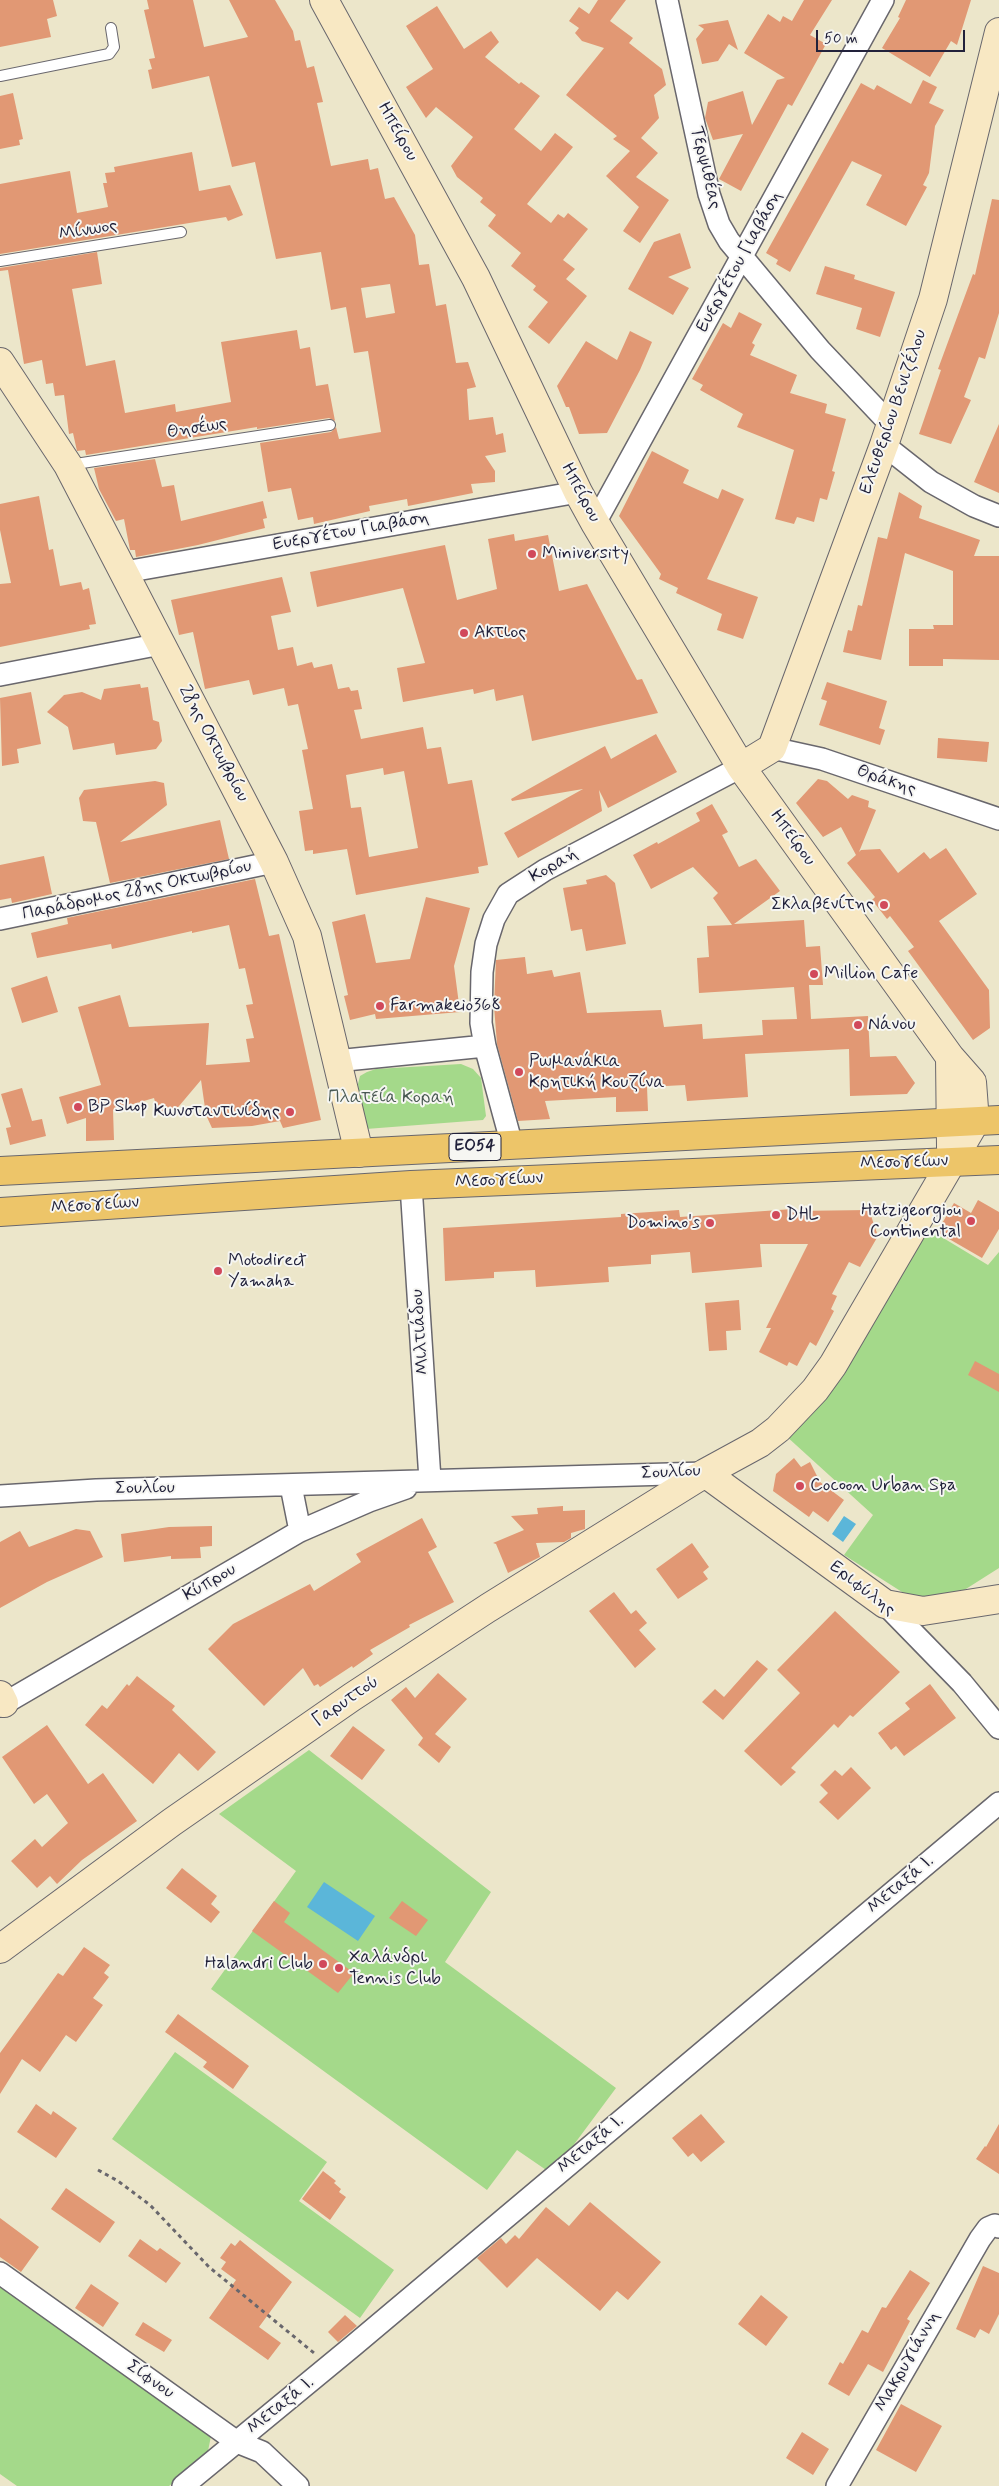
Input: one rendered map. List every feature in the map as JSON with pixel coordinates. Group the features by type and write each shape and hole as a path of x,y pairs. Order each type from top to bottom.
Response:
{"main road":[{"name":"Μεσογείων","path":"0,1171 975,1122"},
{"name":"Μεσογείων","path":"0,1212 411,1185 999,1160"}],"street":[{"name":"Ηπείρου","path":"324,0 476,278 578,492 595,523 741,767 950,1057 975,1122 951,1161"},
{"name":"Τερψιθέας","path":"667,0 712,209 729,241 820,350 887,435 931,482 974,506 999,516"},
{"name":"Ευεργέτου Γιαβάση","path":"595,523 743,258 883,0"},
{"name":"Ελευθερίου Βενιζέλου","path":"772,748 887,435 934,298 999,32"},
{"name":"28ης Οκτωβρίου","path":"0,362 68,465 274,862 307,936 359,1153"},
{"name":"Ευεργέτου Γιαβάση","path":"125,572 578,492"},
{"path":"0,675 161,644"},
{"path":"741,767 772,748"},
{"name":"Θράκης","path":"772,748 822,759 999,819"},
{"name":"Κοραή","path":"512,1145 485,1046 481,1023 482,972 486,944 494,919 508,894 546,870 741,767"},
{"name":"Παράδρομος 28ης Οκτωβρίου","path":"0,920 274,862"},
{"path":"336,1061 485,1046"},
{"name":"Σουλίου","path":"0,1496 96,1490 705,1473 760,1443 778,1429 815,1390 833,1365 951,1161"},
{"name":"Μιλτιάδου","path":"411,1185 430,1480"},
{"name":"Εριφύλης","path":"705,1473 885,1604 962,1683 999,1728"},
{"name":"Γαρυττού","path":"0,1949 172,1822 352,1697 496,1603 705,1473"},
{"name":"Κύπρου","path":"1,1701 300,1531 369,1501 430,1480"},
{"path":"291,1486 300,1531"},
{"path":"885,1604 923,1611 999,1599"},
{"name":"Μεταξά Ι.","path":"183,2486 330,2365 999,1803"},
{"name":"Μακρυγιάννη","path":"836,2486 980,2239 988,2228 995,2225 999,2226"},
{"name":"Σίφνου","path":"0,2273 237,2442 262,2452 298,2486"}],"lane":[{"path":"0,76 110,54 114,47 111,28"},
{"name":"Μίνωος","path":"0,261 181,232"},
{"name":"Θησέως","path":"68,465 330,425"}],"path":[{"path":"98,2170 118,2181 150,2205 209,2267 330,2365"}],"green space":[{"name":"Πλατεία Κοραή","path":"461,1064 473,1069 481,1078 486,1116 483,1120 366,1129 363,1125 358,1084 360,1076 376,1069"},
{"path":"925,1227 988,1265 999,1252 999,1568 958,1594 913,1599 844,1555 873,1515 785,1435"},
{"name":"Χαλάνδρι Tennis Club","path":"309,1750 491,1892 445,1962 616,2088 552,2174 517,2150 487,2190 211,1989 296,1871 219,1814"},
{"path":"175,2052 327,2162 299,2201 394,2270 360,2318 112,2139"},
{"path":"0,2279 211,2436 207,2456 169,2486 17,2486 0,2474"}],"water":[{"path":"844,1516 856,1524 843,1542 832,1534"},
{"path":"324,1882 375,1916 358,1941 307,1907"}],"building":[{"path":"0,0 53,0 57,16 47,19 51,37 0,47"},
{"path":"147,0 193,0 204,47 248,37 229,0 275,0 293,31 295,41 300,40 307,68 314,66 323,102 317,103 331,166 368,159 370,170 378,168 385,199 394,197 415,235 419,265 429,264 436,306 446,304 456,363 468,362 476,387 467,389 469,420 493,417 496,435 503,433 506,452 485,456 495,471 495,482 471,484 473,493 408,506 407,499 369,506 370,511 314,524 313,517 298,520 291,488 268,492 260,443 331,432 336,427 339,439 381,432 368,351 354,353 346,307 331,310 321,252 276,259 255,162 232,167 209,76 152,89 148,70 152,69 149,59 155,58 144,10 149,9","holes":["390,284 395,313 366,318 361,288"]},
{"path":"598,0 626,0 610,21 633,38 629,43 662,69 666,85 654,95 659,118 641,138 658,153 636,177 669,200 640,243 623,231 639,207 606,176 630,151 613,139 617,136 566,95 604,48 582,41 575,33 579,28 569,21 579,7 589,14"},
{"path":"804,0 832,0 810,35 826,44 792,106 788,104 741,191 719,179 743,134 713,140 705,118 708,102 743,91 752,125 777,80 785,78 744,53 768,14 780,22 783,16 792,21"},
{"path":"906,0 971,0 957,45 951,41 930,77 882,48 900,18 898,17"},
{"path":"437,6 464,49 491,31 499,42 485,57 519,84 521,82 540,96 514,129 541,151 555,133 573,147 527,204 551,223 558,214 564,218 568,213 588,229 563,260 575,269 566,279 587,296 549,344 528,327 548,302 533,290 536,286 511,266 521,253 488,226 496,215 480,202 483,198 457,177 451,166 473,137 436,107 426,118 406,87 433,69 406,26"},
{"path":"728,20 738,50 729,44 718,61 702,64 696,39 704,29 698,25"},
{"path":"923,80 937,87 929,103 944,110 935,126 929,173 923,185 927,187 906,226 866,205 882,175 852,161 790,272 776,264 778,260 766,253 861,83 874,90 877,85 911,104"},
{"path":"13,93 23,139 19,140 20,145 0,149 0,96"},
{"path":"192,152 199,191 230,185 243,215 228,221 226,217 0,254 0,184 70,171 77,213 108,207 103,183 107,183 105,173 115,172 114,167"},
{"path":"992,199 999,200 999,313 985,359 979,357 964,397 971,400 951,444 919,434 941,370 938,369 973,274 975,275"},
{"path":"680,233 691,268 668,277 689,288 673,315 628,289 654,242"},
{"path":"97,252 102,284 72,289 86,366 115,360 125,413 175,404 176,412 231,402 221,342 297,330 300,349 310,347 316,386 328,384 335,421 329,418 257,429 257,427 86,455 85,450 77,451 73,433 69,434 64,395 55,396 53,383 46,384 42,360 24,364 8,270 0,271 0,268"},
{"path":"825,266 855,275 854,279 895,292 880,337 856,329 862,308 816,294"},
{"path":"739,312 762,324 752,343 755,345 750,355 797,375 790,393 827,404 825,413 846,419 832,471 835,472 827,500 820,498 814,522 797,517 794,524 775,519 794,450 737,427 743,414 700,390 703,385 692,379 723,323 731,328"},
{"path":"630,331 652,342 640,370 607,433 579,434 569,407 566,407 557,386 586,341 617,360"},
{"path":"999,424 999,493 974,482"},
{"path":"652,451 689,470 683,483 718,499 722,489 744,499 707,579 758,597 743,639 717,630 722,614 676,593 678,588 659,579 661,574 619,516"},
{"path":"155,459 162,487 174,485 181,521 263,501 267,518 263,519 265,528 198,545 136,557 135,550 130,550 124,519 116,521 99,489 94,468"},
{"path":"899,492 922,506 919,518 980,540 974,556 999,556 999,660 943,659 943,666 909,666 909,629 934,629 933,625 953,625 953,571 905,553 881,660 843,652 848,630 852,631 858,605 862,606 878,537 887,539"},
{"path":"39,496 49,550 53,549 60,586 81,582 83,590 89,588 96,624 89,625 90,629 0,647 0,584 11,583 0,530 0,504"},
{"path":"514,534 515,541 548,535 559,591 587,584 637,680 642,679 658,713 532,741 523,695 496,701 494,689 474,694 473,689 403,702 397,668 425,663 403,588 317,607 310,572 445,545 457,600 497,589 488,539"},
{"path":"282,577 291,612 271,616 278,650 293,647 297,666 312,662 314,668 332,664 338,689 349,687 351,691 358,690 362,709 354,710 361,739 423,727 427,749 441,747 448,784 472,780 488,865 478,867 479,873 356,895 347,849 313,854 313,850 305,851 299,811 313,809 302,750 308,749 298,704 288,706 284,688 253,695 249,680 205,689 193,632 179,635 171,600","holes":["383,768 384,775 404,771 418,848 369,857 361,807 351,808 346,775"]},
{"path":"827,682 887,701 879,728 885,730 880,745 819,725 827,701 821,699"},
{"path":"140,684 141,688 148,687 153,720 159,722 162,741 156,749 116,755 114,743 73,750 68,727 47,712 64,695 82,692 101,700 104,689"},
{"path":"31,692 41,744 17,749 19,763 2,766 0,698"},
{"path":"656,734 677,772 608,808 599,790 602,811 518,858 504,833 583,789 512,801 511,799 605,746 611,759"},
{"path":"938,738 989,742 987,762 937,758"},
{"path":"818,779 827,781 848,799 852,795 869,801 868,807 876,810 859,852 861,850 880,849 898,873 924,852 930,859 946,848 977,894 939,921 989,990 990,1028 973,1040 908,951 914,947 890,916 887,919 872,900 875,897 847,863 856,855 841,827 823,837 796,803"},
{"path":"155,781 164,783 167,805 120,842 220,820 229,859 110,883 96,822 83,821 79,798 84,790"},
{"path":"712,804 728,832 722,835 739,867 756,859 780,891 734,924 804,920 806,947 820,946 823,985 809,985 811,1019 868,1016 870,1057 896,1056 915,1083 907,1094 850,1096 849,1049 745,1054 748,1097 687,1101 685,1085 647,1087 648,1111 616,1112 616,1097 545,1101 550,1119 518,1121 497,1044 494,1006 496,960 525,957 527,974 552,970 554,977 580,972 587,1013 661,1010 664,1027 702,1024 703,1039 763,1035 762,1020 797,1019 794,987 699,993 697,958 709,957 707,926 732,925 713,898 718,893 693,867 651,889 633,855 657,842 658,844 700,821 696,813"},
{"path":"44,856 52,894 12,903 11,898 0,900 0,865"},
{"path":"606,875 615,883 626,944 586,951 582,929 571,931 563,888 587,884 586,880"},
{"path":"255,879 269,936 279,934 321,1120 283,1128 280,1121 252,1126 212,1128 206,1115 201,1080 174,1112 158,1112 154,1098 113,1110 114,1140 86,1141 86,1118 67,1124 59,1097 101,1085 78,1007 120,995 129,1027 209,1023 206,1065 250,1062 246,1039 254,1038 246,1005 253,1004 245,968 239,969 229,925 192,933 192,931 112,949 111,944 37,958 31,933 68,924 67,918"},
{"path":"426,897 470,908 454,966 460,1012 376,1019 375,1014 350,1020 344,996 348,995 332,922 365,914 376,963 410,959"},
{"path":"47,976 58,1012 22,1023 11,988"},
{"path":"22,1088 32,1121 42,1119 46,1136 10,1145 6,1128 11,1127 1,1094"},
{"name":"Hatzigeorgiou Continental","path":"978,1200 999,1212 999,1229 982,1258 937,1232 954,1203 971,1213"},
{"path":"793,1209 793,1211 869,1210 878,1236 860,1267 849,1262 832,1294 837,1296 831,1309 834,1311 816,1346 810,1342 797,1366 789,1362 787,1366 759,1352 771,1328 766,1328 808,1244 760,1244 762,1267 692,1273 690,1252 651,1255 651,1264 608,1267 609,1282 536,1287 535,1270 494,1272 494,1278 445,1281 443,1228 621,1217 621,1214 679,1210 680,1217"},
{"path":"739,1300 741,1330 726,1331 727,1350 709,1351 705,1303"},
{"path":"975,1361 999,1374 999,1392 968,1375"},
{"name":"Cocoon Urban Spa","path":"794,1458 801,1467 810,1462 820,1482 844,1500 828,1522 813,1511 809,1517 773,1491 776,1474"},
{"path":"563,1506 563,1511 585,1510 585,1529 571,1533 571,1538 564,1542 536,1543 540,1557 508,1573 496,1544 493,1543 524,1530 511,1516 538,1514 537,1508"},
{"path":"422,1518 437,1547 428,1552 454,1602 409,1625 410,1627 370,1650 373,1654 353,1668 352,1666 320,1687 318,1684 314,1686 303,1668 264,1706 208,1649 233,1624 310,1584 314,1591 361,1562 356,1554"},
{"path":"212,1526 212,1546 200,1547 201,1558 171,1559 171,1556 124,1562 121,1534 169,1527"},
{"path":"76,1529 90,1531 103,1557 47,1582 0,1608 0,1542 20,1531 29,1547"},
{"path":"692,1543 709,1567 703,1572 708,1579 678,1599 656,1569"},
{"path":"614,1592 631,1614 636,1610 647,1623 639,1630 656,1649 635,1668 589,1611"},
{"path":"835,1611 900,1672 853,1717 850,1715 838,1728 834,1724 791,1768 796,1772 781,1786 744,1751 800,1693 777,1670"},
{"path":"757,1660 768,1669 723,1720 702,1702 715,1689 724,1697"},
{"path":"438,1673 467,1699 435,1734 451,1747 439,1763 418,1745 423,1738 391,1700 406,1687 415,1698"},
{"path":"137,1676 175,1706 172,1710 216,1752 198,1771 179,1753 153,1784 85,1725 102,1705 107,1709 127,1684 129,1686"},
{"path":"930,1684 956,1718 904,1756 896,1746 891,1750 878,1733 910,1709 905,1703"},
{"path":"47,1725 88,1784 103,1773 137,1821 82,1860 57,1884 50,1876 37,1888 11,1861 35,1839 42,1847 68,1823 47,1794 34,1804 2,1757"},
{"path":"353,1726 385,1750 362,1780 330,1756"},
{"path":"851,1767 871,1788 838,1820 819,1802 828,1793 820,1785 835,1770 842,1776"},
{"path":"182,1868 217,1896 211,1904 220,1912 211,1923 166,1888"},
{"path":"274,1901 290,1913 284,1922 354,1973 338,1993 252,1931"},
{"path":"402,1901 428,1920 416,1936 389,1918"},
{"path":"84,1947 110,1965 104,1973 109,1977 93,1998 103,2005 76,2042 66,2035 40,2072 22,2059 0,2094 0,2053 58,1973 63,1976"},
{"path":"178,2014 249,2066 233,2089 203,2067 207,2062 165,2032"},
{"path":"36,2104 51,2115 53,2111 77,2128 56,2158 17,2132"},
{"path":"701,2114 725,2142 701,2162 693,2153 688,2157 672,2138"},
{"path":"999,2124 999,2174 976,2159 986,2147"},
{"path":"323,2171 336,2181 334,2183 341,2189 339,2192 346,2197 330,2220 302,2199"},
{"path":"66,2188 115,2222 100,2243 51,2209"},
{"path":"590,2202 661,2262 628,2300 617,2291 600,2311 537,2258 507,2288 477,2258 501,2238 506,2244 515,2235 519,2239 546,2207 569,2226"},
{"path":"0,2218 39,2247 21,2272 0,2257"},
{"path":"140,2239 157,2251 160,2248 181,2263 166,2283 128,2256"},
{"path":"240,2240 292,2282 259,2327 281,2343 268,2360 209,2318 236,2280 221,2269 226,2262 220,2258 231,2243 235,2246"},
{"path":"983,2266 999,2273 999,2314 989,2334 980,2329 975,2338 956,2329"},
{"path":"910,2270 930,2283 907,2319 910,2321 883,2372 868,2364 849,2396 828,2384 840,2362 843,2364 862,2330 868,2333 882,2307 886,2308"},
{"path":"91,2284 119,2303 103,2327 75,2308"},
{"path":"761,2295 788,2317 766,2346 738,2324"},
{"path":"345,2315 357,2326 338,2342 328,2332"},
{"path":"143,2322 172,2340 164,2352 135,2335"},
{"path":"901,2404 942,2426 916,2472 876,2450"},
{"path":"802,2432 829,2449 813,2475 786,2458"}],"place":[{"name":"Miniversity","path":"532,554"},
{"name":"Ακτιος","path":"464,633"},
{"name":"Σκλαβενίτης","path":"884,905"},
{"name":"Million Cafe","path":"814,974"},
{"name":"Farmakeio368","path":"380,1006"},
{"name":"Νάνου","path":"858,1025"},
{"name":"Ρωμανάκια Κρητική Κουζίνα","path":"519,1072"},
{"name":"BP Shop","path":"78,1107"},
{"name":"Κωνσταντινίδης","path":"290,1112"},
{"name":"DHL","path":"776,1215"},
{"name":"Hatzigeorgiou Continental","path":"971,1221"},
{"name":"Domino's","path":"710,1223"},
{"name":"Motodirect Yamaha","path":"218,1271"},
{"name":"Cocoon Urban Spa","path":"800,1486"},
{"name":"Halandri Club","path":"323,1964"},
{"name":"Χαλάνδρι Tennis Club","path":"339,1968"}]}
